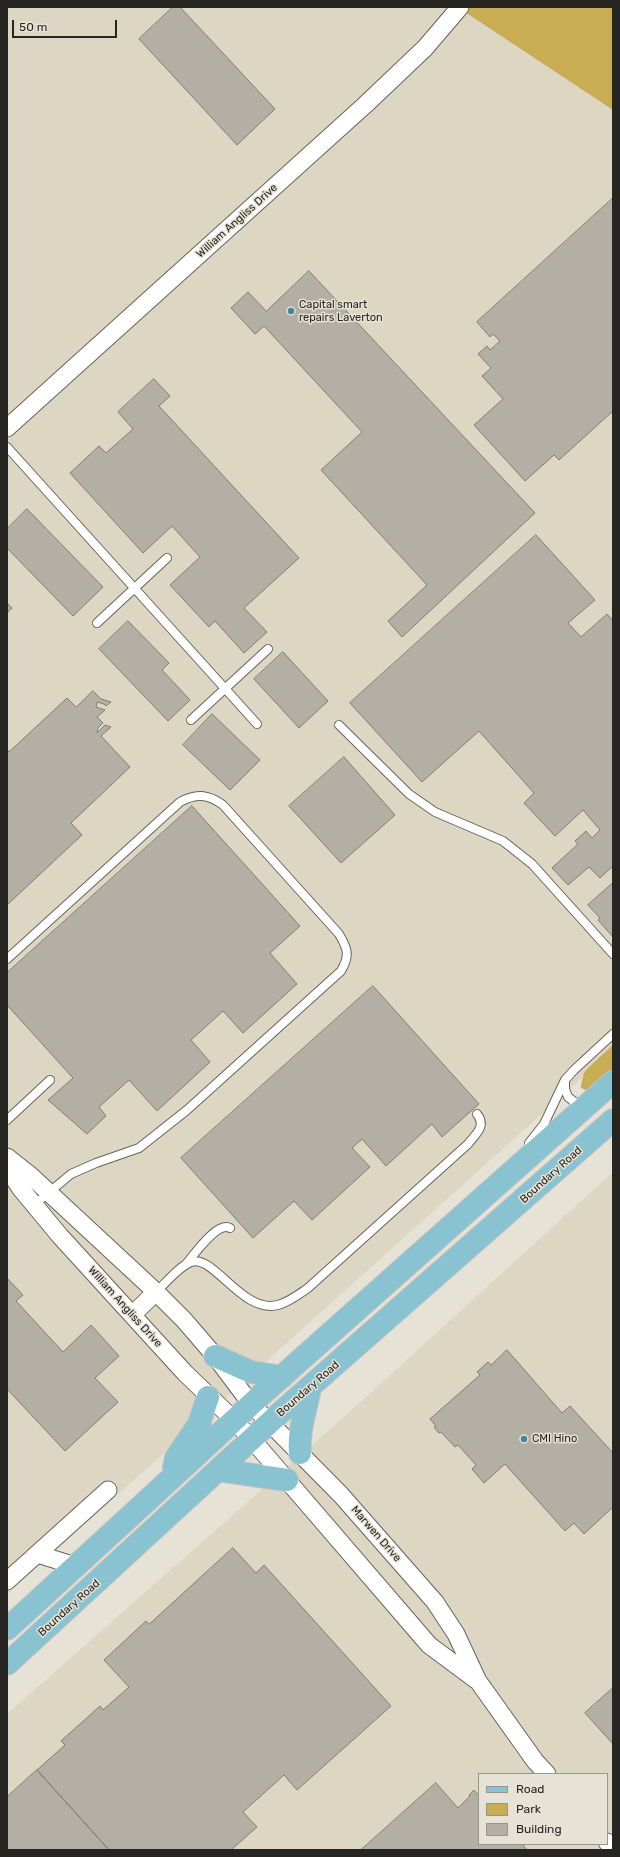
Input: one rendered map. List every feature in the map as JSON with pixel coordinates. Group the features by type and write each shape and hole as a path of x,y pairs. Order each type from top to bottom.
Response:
{"main road":[{"path":"7,1629 172,1476 235,1422 251,1404 613,1082"},
{"path":"582,1109 609,1123"},
{"name":"Boundary Road","path":"7,1664 269,1422 310,1388 609,1123"},
{"path":"215,1356 251,1372 282,1377"},
{"path":"300,1453 300,1433 304,1421 310,1388"},
{"path":"172,1476 176,1458 199,1424 208,1397"},
{"path":"218,1470 288,1480"}],"street":[{"name":"William Angliss Drive","path":"7,428 370,101 425,48 460,7"},
{"path":"7,1158 31,1176 184,1320 215,1356 251,1404"},
{"name":"William Angliss Drive","path":"7,1168 34,1205 132,1315 208,1397 251,1439"},
{"path":"132,1315 156,1292"},
{"name":"Marwen Drive","path":"251,1404 341,1495 435,1602 456,1634 478,1681 535,1761 546,1773"},
{"name":"Marwen Drive","path":"251,1439 429,1645 478,1681"},
{"path":"7,1581 108,1490"},
{"path":"37,1554 76,1566"}],"lane":[{"path":"7,446 257,724"},
{"path":"97,623 167,558"},
{"path":"191,720 268,649"},
{"path":"339,725 409,794 435,812 503,841 532,864 613,954"},
{"path":"7,960 180,802 198,795 207,796 223,805 339,934 346,945 347,954 346,962 340,971 187,1110 139,1148 96,1162 71,1174 34,1205"},
{"path":"525,1147 544,1124 565,1080 613,1034"},
{"path":"7,1120 50,1080"},
{"path":"565,1080 565,1089 568,1097 582,1109"},
{"path":"185,1265 193,1262 202,1262 248,1298 261,1304 277,1305 291,1300 308,1288 468,1144 478,1133 481,1124 481,1119 477,1114"},
{"path":"459,1218 482,1187"},
{"path":"156,1292 185,1265 214,1231 222,1227 230,1228"}],"shaded area":[{"path":"7,7 613,7 613,1050 7,1594"},
{"path":"613,1172 613,1850 7,1850 7,1714 344,1417"}],"green space":[{"path":"449,7 613,7 613,110 462,10"},
{"path":"613,1045 613,1074 588,1091 581,1088 584,1073"}],"building":[{"path":"173,7 180,7 275,109 237,145 139,39"},
{"path":"613,198 613,411 559,460 554,455 525,481 474,425 503,399 482,376 491,368 478,354 487,346 490,350 500,341 493,334 490,337 477,322"},
{"path":"309,271 535,513 402,637 388,621 427,585 321,470 362,432 264,326 255,334 231,308 248,292 266,311"},
{"path":"154,379 170,396 159,406 299,558 244,608 267,632 244,653 215,621 209,627 170,585 200,557 172,526 143,553 70,473 99,446 106,453 133,429 118,412"},
{"path":"27,509 103,587 73,616 7,548 7,529"},
{"path":"536,535 595,600 568,623 581,637 607,614 613,621 613,866 600,878 589,867 568,885 552,868 578,844 575,841 586,831 592,838 600,830 583,810 555,836 524,803 534,793 479,731 422,782 350,703"},
{"path":"7,603 12,608 7,613"},
{"path":"128,621 169,663 162,670 190,700 168,721 99,649"},
{"path":"283,652 328,701 299,728 254,679"},
{"path":"93,691 101,699 111,702 106,706 97,702 96,707 105,710 97,717 103,723 98,728 97,733 105,725 111,727 101,736 130,767 71,823 82,835 7,905 7,749 9,752 67,698 76,707"},
{"path":"212,714 260,760 230,790 183,745"},
{"path":"344,757 395,815 341,863 289,806"},
{"path":"192,806 300,926 270,953 297,984 243,1033 223,1011 191,1040 210,1062 157,1111 129,1080 99,1107 106,1116 87,1134 48,1100 73,1078 7,1005 7,973"},
{"path":"613,883 613,937 598,920 600,918 588,905"},
{"path":"373,986 479,1104 442,1137 432,1124 386,1166 362,1139 352,1148 370,1167 312,1220 294,1201 253,1238 181,1158"},
{"path":"7,1278 23,1295 16,1301 63,1352 91,1325 119,1356 95,1378 118,1402 65,1451 7,1389"},
{"name":"CMI Hino","path":"507,1350 562,1413 570,1406 613,1453 613,1507 584,1534 574,1523 565,1531 505,1464 484,1483 472,1469 476,1465 458,1445 455,1447 441,1432 439,1433 434,1427 436,1426 430,1419 480,1375 477,1372 488,1362 491,1365"},
{"path":"233,1548 256,1573 264,1565 391,1706 297,1790 284,1775 243,1812 257,1827 231,1850 109,1850 37,1770 65,1745 61,1741 100,1706 103,1710 129,1687 104,1660 146,1621 149,1624"},
{"path":"613,1688 613,1744 585,1713"},
{"path":"37,1770 109,1850 7,1850 7,1797"},
{"path":"436,1783 458,1808 474,1790 478,1795 478,1845 523,1845 527,1850 361,1850"}],"place":[{"name":"Capital smart repairs Laverton","path":"291,311"},
{"name":"CMI Hino","path":"524,1439"}]}
